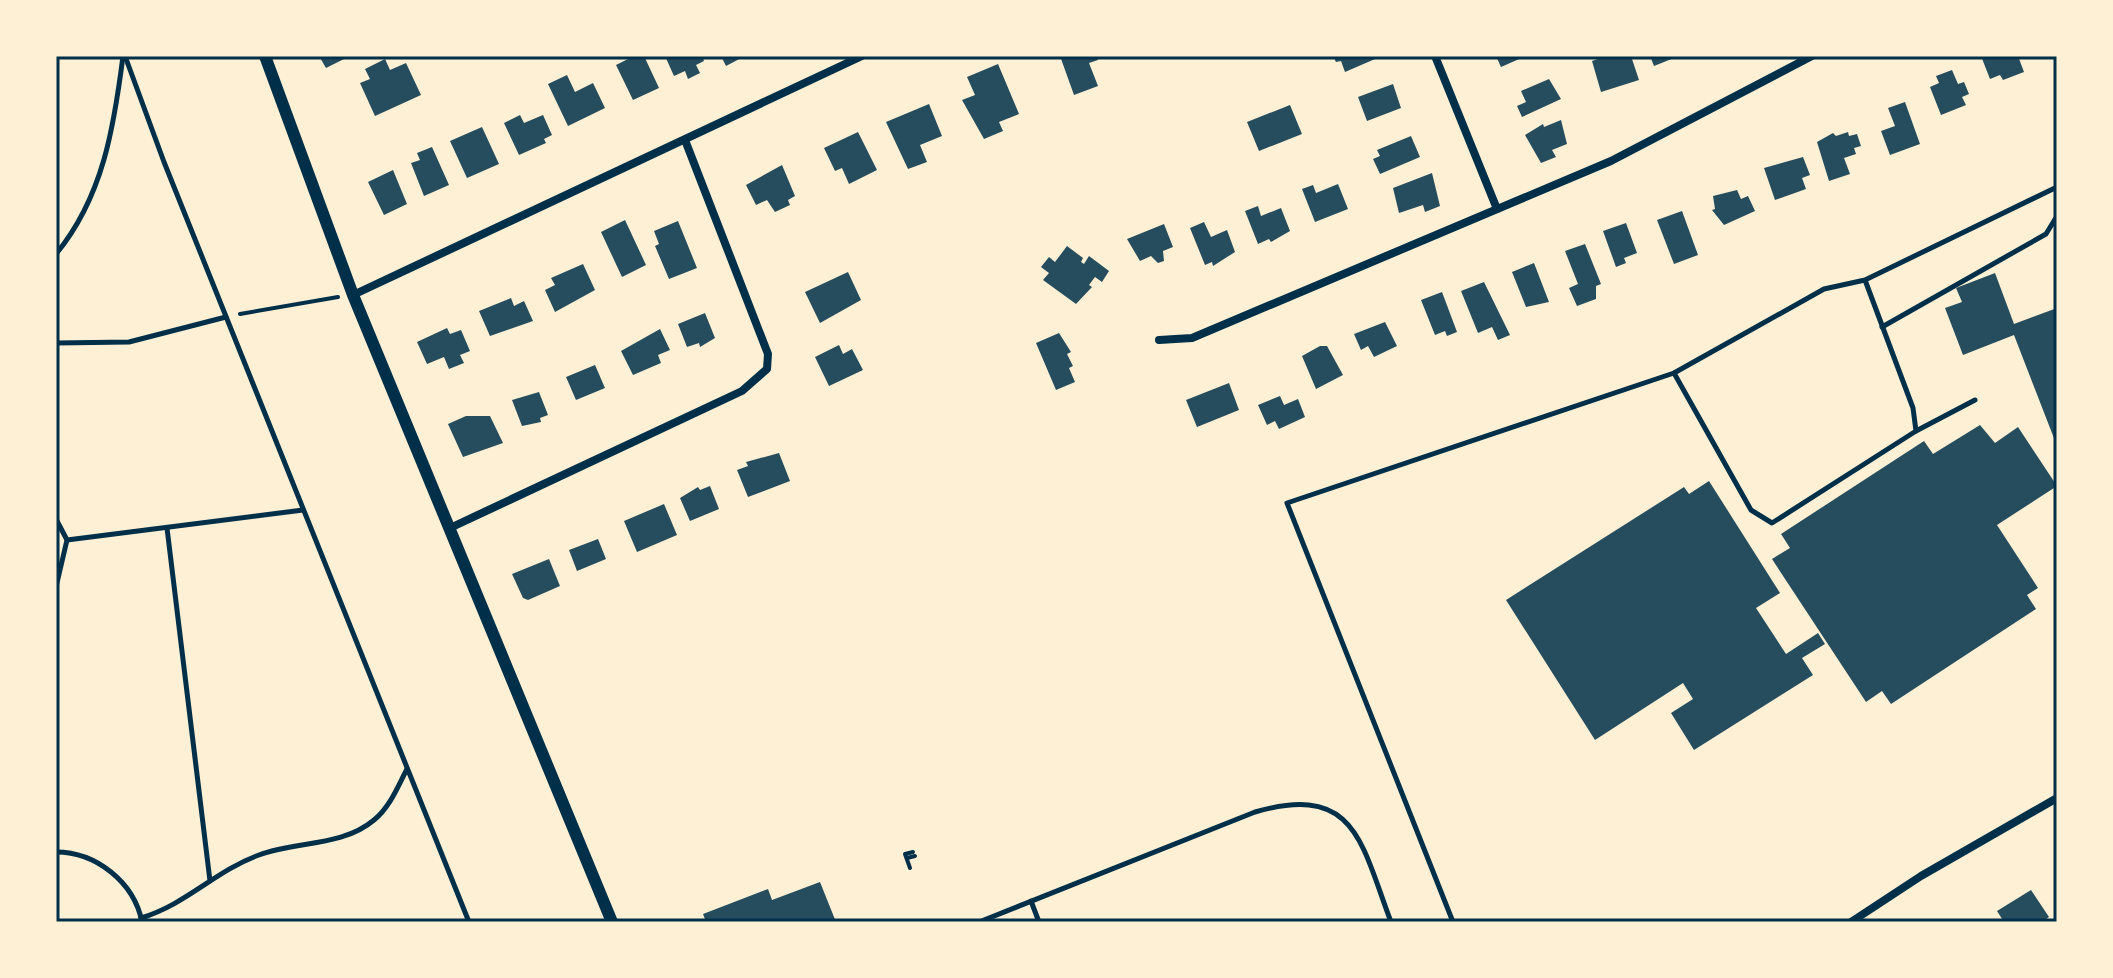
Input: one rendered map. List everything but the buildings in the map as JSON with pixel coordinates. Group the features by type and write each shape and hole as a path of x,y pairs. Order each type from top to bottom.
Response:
{"street":[{"path":"265,56 353,295 612,922"},
{"path":"353,295 862,56"},
{"path":"1435,56 1497,209"},
{"path":"1159,340 1192,338 1611,161 1812,56"},
{"path":"450,528 742,391 761,377 769,362 768,354 685,140"},
{"path":"1851,922 1921,876 2057,798"}],"lane":[{"path":"56,254 72,235 108,154 124,56"},
{"path":"124,56 469,922"},
{"path":"1453,922 1287,503 1674,373 1824,289 1865,280 2057,187"},
{"path":"1882,327 2046,234 2057,216"},
{"path":"1865,280 1913,408 1916,431"},
{"path":"56,343 129,342 226,317"},
{"path":"1674,373 1751,510 1772,523 1916,431 1975,400"},
{"path":"67,540 303,510"},
{"path":"56,519 67,540 56,587"},
{"path":"167,528 210,881"},
{"path":"56,852 80,855 111,871 132,896 141,920 189,899 210,881 261,854 350,835 374,820 388,805 407,769"},
{"path":"979,922 1255,812 1290,802 1316,804 1335,810 1360,844 1391,922"},
{"path":"1031,901 1039,922"}],"path":[{"path":"226,317 353,295"},
{"path":"910,868 905,854 914,854"}]}
